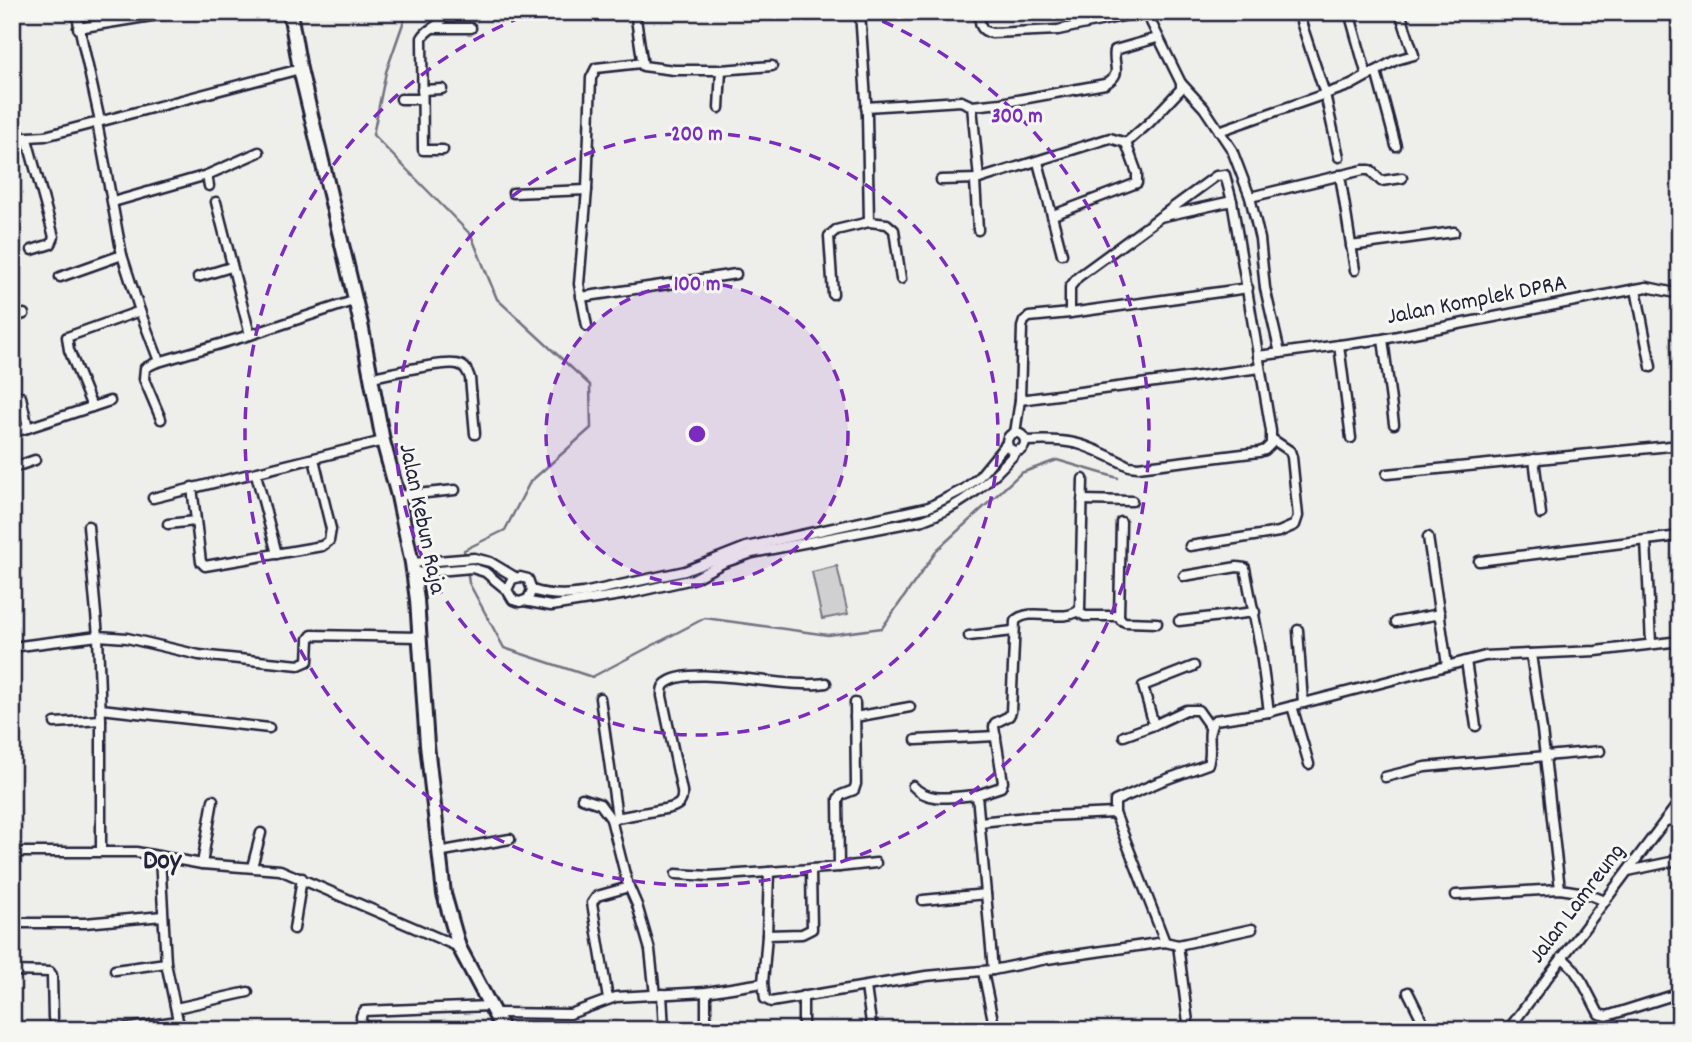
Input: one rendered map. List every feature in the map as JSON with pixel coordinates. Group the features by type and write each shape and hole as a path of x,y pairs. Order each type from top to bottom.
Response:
{"street":[{"path":"76,12 99,122 122,255 159,361"},
{"path":"78,27 176,12"},
{"name":"Jalan Kebun Raja","path":"290,12 300,69 356,300 383,441 413,568 427,745 438,852 447,905 459,947 503,1030"},
{"path":"443,150 423,150 422,38 441,24 445,12"},
{"path":"635,12 641,63"},
{"path":"860,12 869,222"},
{"path":"979,12 981,28 992,33 1058,30 1144,12 1181,83 1204,108 1233,150 1251,197 1260,239 1262,274 1280,354"},
{"path":"1349,12 1367,76"},
{"path":"1219,131 1351,85 1396,60 1414,55 1400,12"},
{"path":"1301,22 1325,94 1339,157"},
{"path":"436,28 471,28"},
{"path":"866,107 961,101 972,106 1023,101 1105,84 1113,79 1117,72 1115,50 1157,37"},
{"path":"587,326 579,284 593,71 605,66 641,63 646,67 721,70 772,66"},
{"path":"12,138 27,139 99,122 300,69"},
{"path":"719,108 721,70"},
{"path":"1376,71 1396,146"},
{"path":"1126,143 1178,93 1181,83"},
{"path":"401,99 442,89"},
{"path":"972,106 978,230"},
{"path":"941,180 977,180 1110,138 1126,143"},
{"path":"27,139 54,237 51,244 32,250"},
{"path":"1053,215 1137,183 1137,173 1126,143"},
{"path":"113,202 207,175 259,152"},
{"path":"1038,162 1062,254"},
{"path":"1251,197 1363,170 1370,170 1381,181 1402,178"},
{"path":"1025,441 1079,442 1129,466 1138,467 1259,452 1268,448 1272,439 1227,177 1219,174 1078,277 1070,288 1070,313"},
{"path":"207,175 209,186"},
{"path":"1340,175 1355,270"},
{"path":"513,193 587,190"},
{"path":"1154,219 1233,201"},
{"path":"216,202 250,335"},
{"path":"833,294 829,236 836,230 869,222 887,224 894,230 901,279"},
{"path":"1351,246 1454,232"},
{"path":"60,277 122,255"},
{"path":"198,277 231,267"},
{"path":"582,297 736,274"},
{"name":"Jalan Komplek DPRA","path":"1258,356 1382,339 1647,287 1680,294"},
{"path":"448,564 485,572 507,590 513,600 551,606 626,594 692,579 739,556 777,544 929,507 964,489 979,477 1007,443 1007,438 1015,433 1020,400 1024,321 1029,317 1248,288"},
{"path":"1636,289 1651,367"},
{"path":"161,419 143,374 145,368 159,361 356,300"},
{"path":"92,407 69,350 67,337 140,311"},
{"path":"12,318 23,314"},
{"path":"1382,339 1394,424"},
{"path":"1339,345 1351,438"},
{"path":"372,377 445,364 461,365 467,369 470,378 475,434"},
{"path":"1020,400 1260,368"},
{"path":"12,392 20,397 28,428"},
{"path":"12,433 110,401"},
{"path":"1015,433 1020,434 1025,441"},
{"path":"1190,546 1279,532 1295,525 1298,516 1292,457 1290,451 1272,439"},
{"path":"153,498 383,441"},
{"path":"532,590 555,596 583,593 685,571 731,551 895,527 944,512 992,479 1023,447 1025,441"},
{"path":"1007,443 1012,450 1018,450"},
{"path":"1387,474 1680,445"},
{"path":"192,487 201,562 205,566 322,546 329,541 331,529 314,459"},
{"path":"1534,459 1541,514"},
{"path":"12,468 35,460"},
{"path":"256,474 277,554"},
{"path":"1078,612 1083,479"},
{"path":"398,496 456,490"},
{"path":"1082,500 1132,501"},
{"path":"891,517 895,527"},
{"path":"168,524 195,521"},
{"path":"1121,522 1119,616 1125,622 1157,623"},
{"path":"88,526 98,636 101,709 101,850"},
{"path":"1479,561 1680,536"},
{"path":"1428,537 1447,664"},
{"path":"1646,540 1651,643"},
{"path":"413,568 474,558 490,562 515,577 528,579 532,590 531,595 524,601"},
{"path":"1184,576 1245,568 1255,612 1269,712"},
{"path":"507,590 509,582 515,577"},
{"path":"913,786 922,794 934,797 977,795 996,790 1002,785 995,723 1009,716 1011,712 1013,631 1015,621 1019,617 1070,615 1078,612 1084,615 1119,616"},
{"path":"1179,621 1255,612"},
{"path":"1396,622 1440,614"},
{"path":"1298,629 1303,702"},
{"path":"969,636 1013,631"},
{"path":"12,647 98,636 127,638 199,655 299,665 308,661 309,639 312,635 419,636"},
{"path":"1210,727 1218,719 1269,712 1485,656 1596,651 1680,641"},
{"path":"1531,654 1560,889"},
{"path":"1466,660 1476,726"},
{"path":"1154,724 1143,685 1194,666"},
{"path":"614,818 677,807 682,800 662,696 667,682 680,678 710,677 796,685 826,682"},
{"path":"600,698 614,818 629,887 650,950 664,1030"},
{"path":"839,867 838,799 854,790 856,784 855,703"},
{"path":"1292,706 1309,764"},
{"path":"855,717 910,707"},
{"path":"101,709 269,728"},
{"path":"1124,736 1186,710 1198,710 1210,727 1211,755 1208,764 1117,799 1114,807 1165,942"},
{"path":"55,723 101,720"},
{"path":"916,740 996,736"},
{"path":"1385,776 1425,767 1600,751"},
{"path":"977,795 993,970"},
{"path":"582,798 600,804 614,818"},
{"path":"202,864 212,800"},
{"name":"Jalan Lamreung","path":"1507,1030 1680,801"},
{"path":"979,822 1115,813"},
{"path":"1665,821 1680,819"},
{"path":"252,867 261,833"},
{"path":"438,852 510,839"},
{"path":"12,852 136,852 202,864 281,870 459,947"},
{"path":"116,1030 179,1025 166,963 160,857"},
{"path":"1628,871 1680,860"},
{"path":"677,874 710,876 877,863"},
{"path":"768,936 802,934 812,929 811,869"},
{"path":"769,872 764,983 767,1001 777,1002 926,976 983,972 1047,959 1165,942 1178,945 1252,929"},
{"path":"294,929 302,878"},
{"path":"608,999 592,903 597,897 629,887"},
{"path":"1456,895 1560,889 1585,893 1605,901"},
{"path":"923,900 986,894"},
{"path":"12,923 85,923 163,916"},
{"path":"1178,945 1189,1030"},
{"path":"1562,957 1583,983 1599,1014 1606,1016 1680,993"},
{"path":"115,970 166,963"},
{"path":"12,971 45,972 52,975 52,1018"},
{"path":"983,972 995,1030"},
{"path":"362,1030 361,1016 364,1011 492,1009 555,1016 592,1008 608,999 706,992 764,983"},
{"path":"866,988 872,1030"},
{"path":"176,1008 248,992"},
{"path":"706,992 706,1030"},
{"path":"1408,992 1427,1030"},
{"path":"803,996 803,1030"}],"shaded area":[{"path":"837,566 848,614 822,619 812,572"}],"waterway":[{"path":"407,12 386,72 373,135 471,235 497,299 590,385 591,428 530,482 505,530 464,550 469,583 504,648 592,677 705,618 828,635 882,628 938,549 1021,473 1057,460 1118,478"}],"district":[{"name":"Doy","path":"162,863"}]}
